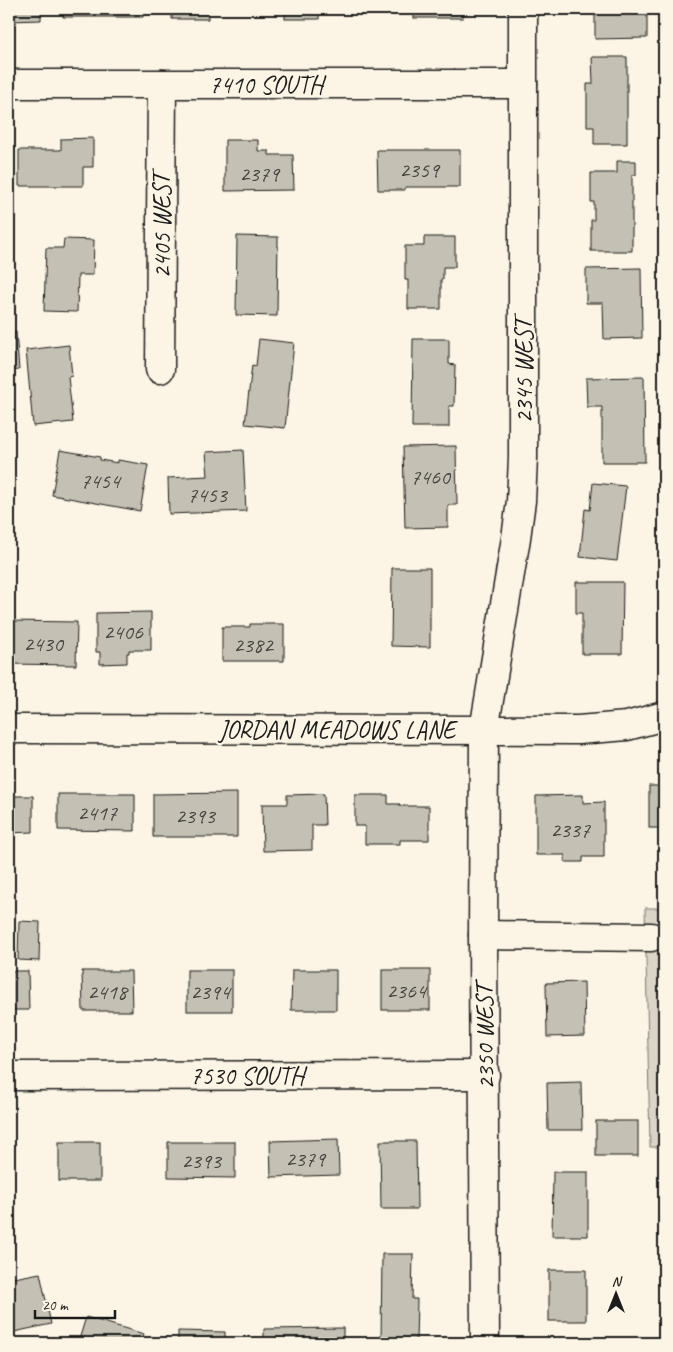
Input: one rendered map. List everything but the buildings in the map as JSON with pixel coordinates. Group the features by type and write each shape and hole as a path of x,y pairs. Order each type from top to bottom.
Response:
{"street":[{"name":"2345 WEST","path":"484,730 515,548 521,501 523,458 523,9"},
{"name":"7410 SOUTH","path":"9,84 523,84"},
{"name":"2405 WEST","path":"160,369 162,84"},
{"name":"JORDAN MEADOWS LANE","path":"9,728 578,730 627,726 664,716"},
{"name":"2350 WEST","path":"484,730 485,1343"},
{"path":"483,935 650,937"},
{"name":"7530 SOUTH","path":"9,1076 485,1075"}],"shaded area":[{"path":"645,908 664,908 664,1147 650,1147"}]}
